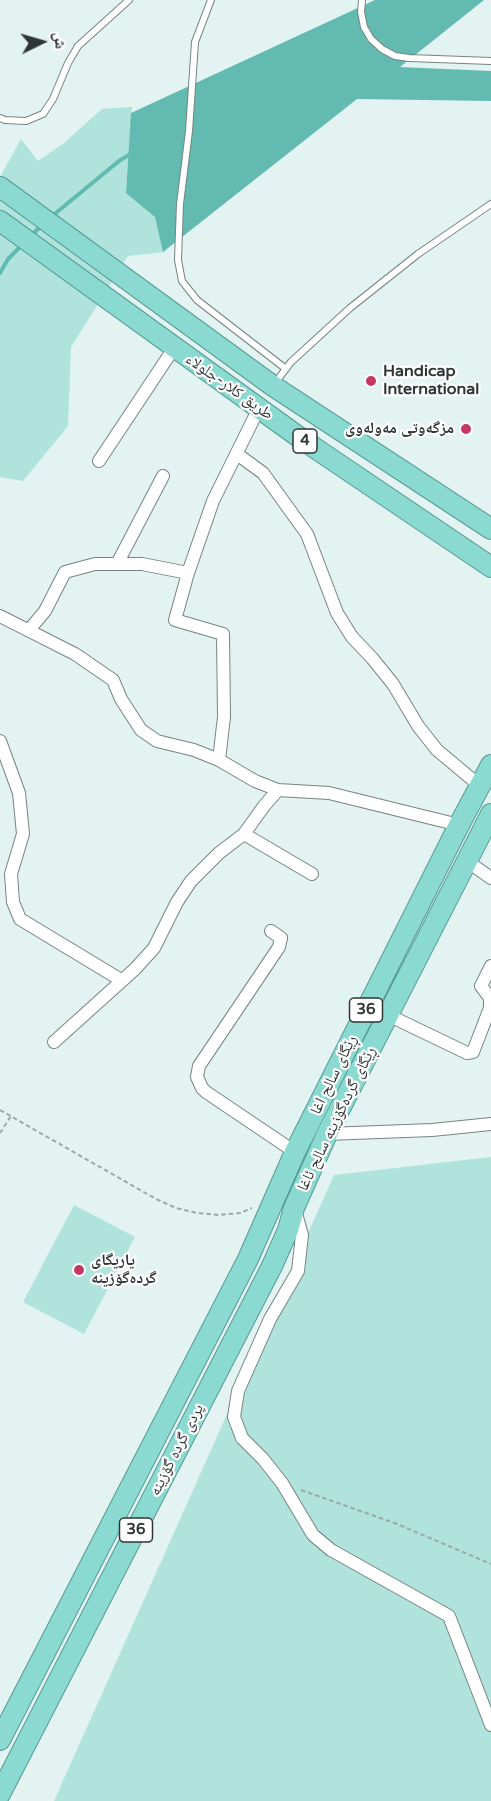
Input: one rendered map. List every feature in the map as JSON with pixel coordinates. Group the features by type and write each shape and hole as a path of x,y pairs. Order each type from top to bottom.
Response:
{"highway":[{"name":"طريق كلار-جلولاء","path":"0,187 273,386 491,529"},
{"name":"طريق كلار-جلولاء","path":"0,221 303,440 491,567"},
{"path":"303,440 315,413"},
{"name":"ڕێگای سالح اغا","path":"0,1740 248,1259 296,1152 491,765"},
{"name":"ڕێگای گردەگۆزینە سالح ئاغا","path":"272,1266 288,1230 294,1208 327,1134 491,816"},
{"path":"274,1199 294,1208"},
{"name":"پردی گردە گۆزینە","path":"0,1794 272,1266"}],"street":[{"path":"99,461 174,348"},
{"path":"219,760 224,717 223,634 175,620 188,573 213,501 259,408"},
{"path":"237,454 263,473 307,534 337,613 352,637 393,684 418,726 437,750 480,786"},
{"path":"117,564 163,476"},
{"path":"29,630 45,611 65,572 95,564 142,564 188,573"},
{"path":"0,616 75,654 113,680 121,699 141,730 157,741 194,750 219,760 255,781 278,790 329,794 459,825"},
{"path":"0,741 19,793 23,834 11,874 13,902 20,919 121,980"},
{"path":"54,1042 154,948 177,902 191,881 219,853 244,834 278,790"},
{"path":"244,834 312,874"},
{"path":"467,861 491,878"},
{"path":"271,931 281,938 279,946 199,1066 197,1077 206,1092 296,1152"},
{"path":"388,1015 467,1053 472,1052 490,1008 490,998 481,986 491,966"},
{"path":"327,1134 432,1130 491,1124"},
{"path":"294,1208 302,1235 298,1271 270,1319 238,1391 234,1417 242,1438 263,1459 282,1484 313,1535 331,1550 449,1616 491,1725"}],"lane":[{"path":"0,118 26,121 43,114 53,99 78,46 129,0"},
{"path":"211,0 195,42 189,131 180,204 178,260 182,281 197,300 286,369"},
{"path":"362,0 361,12 364,27 371,39 394,56 491,61"},
{"path":"273,386 286,369 350,308 418,254 490,206"}],"path":[{"path":"0,1110 156,1199 176,1208 197,1213 230,1214 240,1213 274,1199"},
{"path":"0,1133 11,1116"},
{"path":"282,1484 397,1524 491,1564"}],"green space":[{"path":"132,107 126,192 154,214 165,252 128,256 71,347 68,426 23,481 0,477 0,177 21,139 38,161 64,143 102,109"},
{"path":"491,1157 491,1801 54,1801 334,1175"},
{"name":"یاریگای گردەگۆزینە","path":"74,1205 135,1237 84,1334 23,1302"}],"water":[{"path":"375,0 484,0 400,67 491,71 491,101 357,99 163,252 155,217 126,193 131,113"}],"waterway":[{"path":"51,217 132,153"},
{"path":"31,236 43,224"},
{"path":"0,273 8,259 22,245"}],"place":[{"name":"Handicap International","path":"371,381"},
{"name":"مزگەوتی مەولەوی","path":"466,429"},
{"name":"یاریگای گردەگۆزینە","path":"79,1270"}]}
